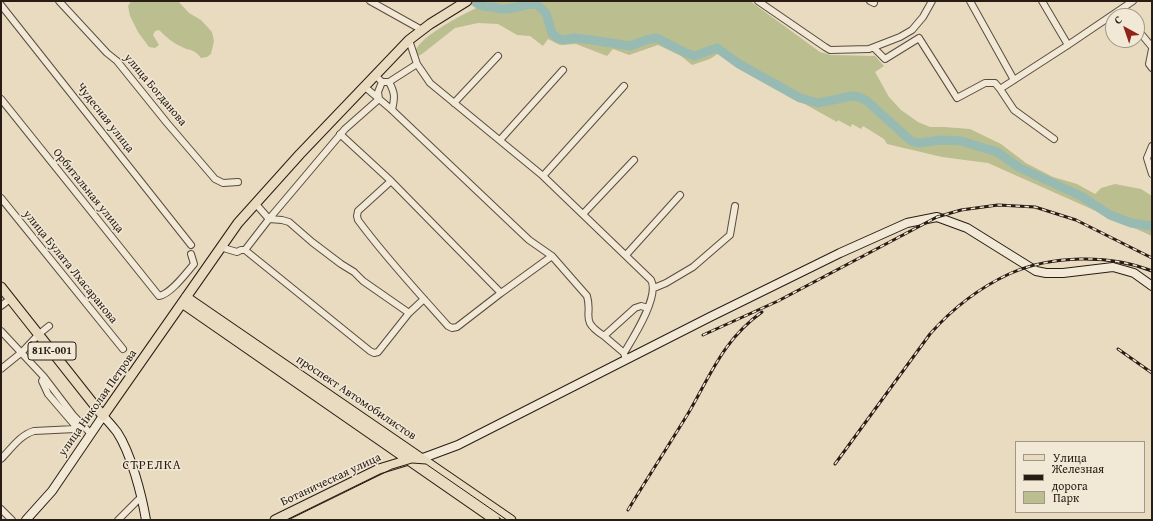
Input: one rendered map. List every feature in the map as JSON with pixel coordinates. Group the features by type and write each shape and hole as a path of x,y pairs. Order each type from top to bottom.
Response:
{"main road":[{"name":"улица Николая Петрова","path":"103,416 220,247 255,203 365,87 379,79 409,40 467,1"},
{"name":"81К-001","path":"1,287 103,416"},
{"name":"проспект Автомобилистов","path":"184,300 423,458 511,520"},
{"name":"проспект Автомобилистов","path":"184,300 495,520"},
{"name":"Ботаническая улица","path":"275,520 379,468 408,459 423,458"}],"street":[{"name":"улица Богданова","path":"59,1 107,53 117,61 167,123 215,178 223,183 238,182"},
{"path":"370,1 422,30"},
{"path":"758,1 830,50 869,50 900,37 912,30 923,17 932,1"},
{"path":"970,1 1014,80"},
{"path":"1042,1 1068,45"},
{"path":"1124,8 1133,1"},
{"name":"Чудесная улица","path":"1,5 192,245"},
{"path":"1000,88 1105,21"},
{"path":"874,48 884,59 919,38 957,98 985,83 995,83 1000,88 1014,110 1054,139"},
{"path":"1145,39 1152,48 1149,64 1152,68"},
{"path":"409,40 416,64 430,83 543,176 651,280 654,288 648,308 625,356"},
{"path":"454,103 498,56"},
{"path":"389,82 416,64"},
{"path":"500,140 563,70"},
{"path":"379,99 379,79 389,82 394,91 392,110"},
{"path":"543,176 624,86"},
{"path":"365,87 392,110 529,240 552,256 587,296 588,321 594,329 604,336 625,356"},
{"name":"Орбитальная улица","path":"1,99 159,296 174,286 194,264 191,254"},
{"path":"220,247 237,252 245,250 340,134 379,99"},
{"path":"340,134 391,181 501,293"},
{"path":"1152,146 1147,158 1152,174"},
{"path":"583,214 634,160"},
{"path":"391,181 358,211 358,220 380,250 448,326 452,328 457,327 552,256"},
{"path":"626,255 680,195"},
{"name":"улица Булата Лхасаранова","path":"1,198 123,349"},
{"path":"255,203 269,219 289,222 312,242 354,272 363,281 409,313"},
{"path":"654,288 666,283 693,267 730,235 735,206"},
{"path":"423,458 458,445 625,356 840,253 907,223 937,217 967,228 1036,271 1046,273 1063,273 1113,267 1134,274 1152,286"},
{"path":"245,250 370,352 378,352 409,313 424,299"},
{"path":"1,306 10,299"},
{"path":"604,336 635,308 641,306 648,308"},
{"path":"1,369 22,352 49,326"},
{"path":"1,331 44,376 81,427"},
{"path":"44,376 42,381 48,394 81,427 91,434"},
{"path":"103,416 117,432 121,440 131,466 146,520"},
{"name":"улица Николая Петрова","path":"26,520 52,491 103,416"},
{"path":"1,459 23,437 31,432 81,427"},
{"path":"118,520 141,498"},
{"path":"1,509 12,520"}],"green space":[{"path":"131,1 178,1 189,13 201,20 212,32 214,41 211,54 207,57 201,58 194,51 173,42 159,30 155,31 153,35 159,45 155,48 149,47 138,32 130,16 128,6"},
{"path":"493,1 750,1 820,52 831,55 875,56 884,66 875,72 889,97 901,110 918,122 930,127 970,129 1001,144 1026,163 1053,177 1077,184 1095,194 1101,188 1115,184 1141,189 1152,196 1152,236 988,163 942,157 887,144 884,139 863,126 861,129 852,124 851,127 838,120 837,122 758,78 719,53 710,59 692,65 681,56 658,45 629,55 613,49 607,56 576,44 560,45 548,39 543,46 530,36 517,35 498,24 478,23 455,28 422,54 418,56 415,53 418,46 448,23"}],"waterway":[{"path":"476,3 483,6 500,9 536,4 546,13 552,33 557,38 564,40 574,38 630,46 646,40 657,38 694,56 717,48 739,64 800,98 818,103 852,96 859,97 867,101 911,141 918,143 942,140 961,141 997,152 1020,168 1081,196 1110,215 1131,223 1152,226"}],"tram line":[{"path":"288,520 392,469 412,463 426,464 507,520"}],"railway":[{"path":"703,335 778,301 937,217 961,210 998,205 1035,207 1076,220 1152,258"},
{"path":"835,464 930,334 947,316 966,300 987,286 1009,274 1025,268 1062,260 1099,259 1136,265 1152,271"},
{"path":"628,510 689,412 728,345 749,322 762,312"},
{"path":"1118,349 1152,373"}],"district":[{"name":"СТРЕЛКА","path":"152,466"}]}
